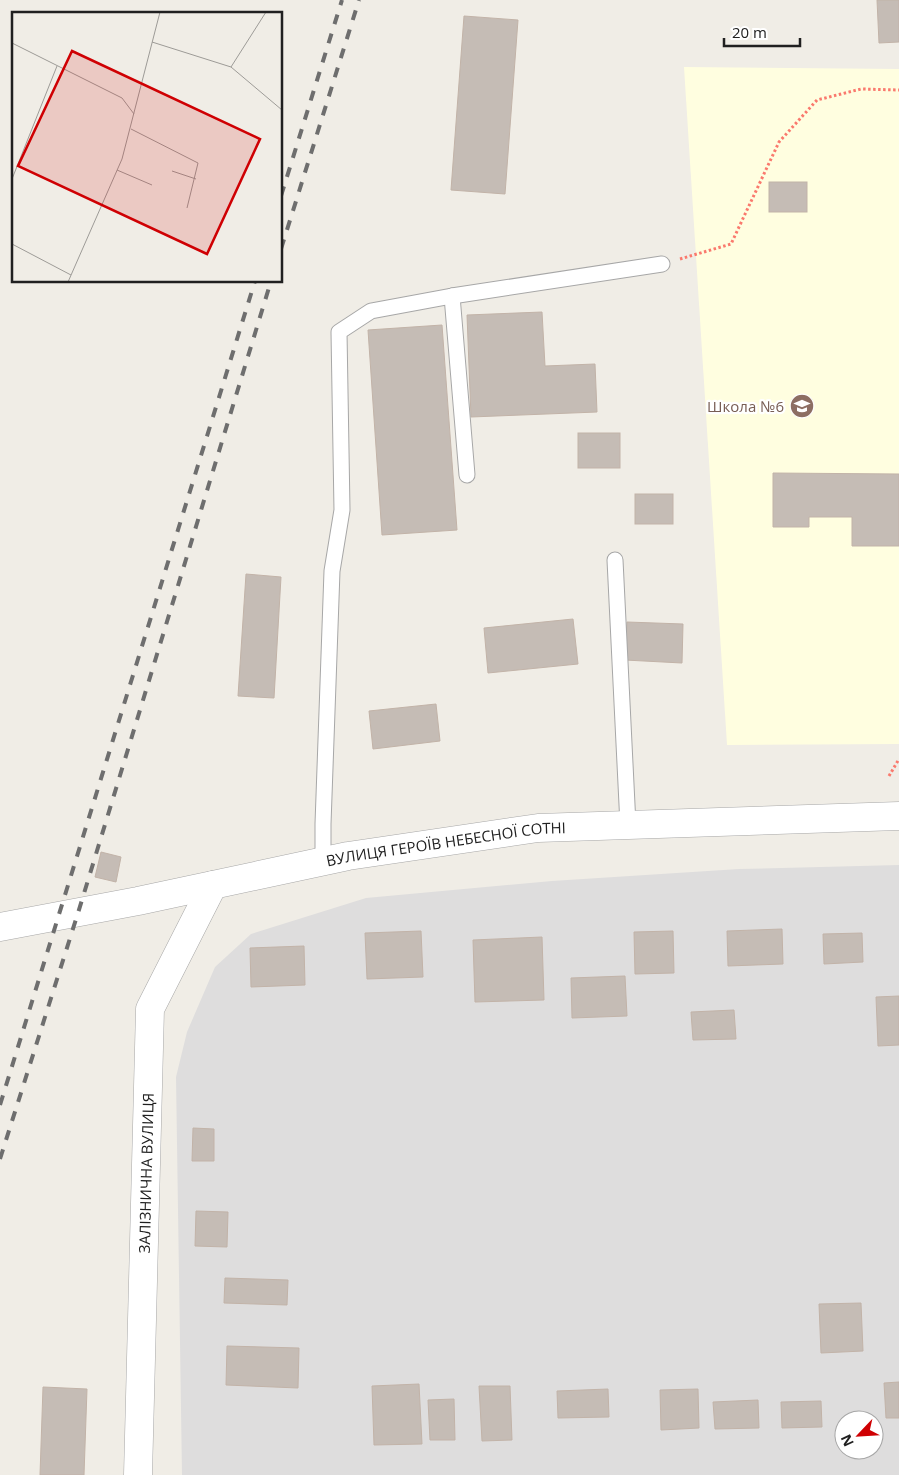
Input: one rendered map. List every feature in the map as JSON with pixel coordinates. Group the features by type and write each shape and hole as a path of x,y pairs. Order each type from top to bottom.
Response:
{"street":[{"name":"ВУЛИЦЯ ГЕРОЇВ НЕБЕСНОЇ СОТНІ","path":"0,927 130,903 348,856 538,828 899,816"},
{"name":"ЗАЛІЗНИЧНА ВУЛИЦЯ","path":"138,1475 150,1008 213,884"}],"lane":[{"path":"324,861 323,824 332,572 342,510 339,332 371,311 452,296 662,264"},
{"path":"452,296 467,475"},
{"path":"615,560 628,825"}],"path":[{"path":"662,264 731,244 779,142 817,100 861,90 899,90"},
{"path":"889,776 899,759"}],"shaded area":[{"name":"Школа №6","path":"684,67 899,69 899,744 727,745"},
{"path":"899,865 899,1475 182,1475 176,1077 187,1032 215,967 251,934 366,898 552,881 739,869"}],"building":[{"path":"877,0 899,0 899,42 879,43"},
{"path":"464,16 518,20 505,194 451,190"},
{"path":"769,182 807,182 807,212 769,212"},
{"path":"542,312 545,366 595,364 597,412 471,417 467,315"},
{"path":"442,325 457,530 382,535 368,330"},
{"path":"578,433 620,433 620,468 578,468"},
{"path":"773,473 899,474 899,546 852,546 852,517 809,517 809,527 773,527"},
{"path":"635,494 673,494 673,524 635,524"},
{"path":"246,574 281,577 274,698 238,696"},
{"path":"573,619 578,664 488,673 484,628"},
{"path":"627,622 683,624 682,663 625,660"},
{"path":"436,704 440,741 373,749 369,711"},
{"path":"101,852 121,857 116,882 95,877"},
{"path":"782,929 783,964 728,966 727,931"},
{"path":"421,931 423,977 367,979 365,933"},
{"path":"673,931 674,973 635,974 634,932"},
{"path":"862,933 863,962 824,964 823,934"},
{"path":"542,937 544,1000 475,1002 473,940"},
{"path":"304,946 305,985 251,987 250,948"},
{"path":"625,976 627,1016 572,1018 571,978"},
{"path":"899,996 899,1045 878,1046 876,997"},
{"path":"734,1010 736,1039 693,1040 691,1012"},
{"path":"193,1128 214,1129 214,1161 192,1161"},
{"path":"196,1211 228,1212 227,1247 195,1246"},
{"path":"225,1278 288,1280 287,1305 224,1303"},
{"path":"861,1303 863,1351 821,1353 819,1304"},
{"path":"227,1346 299,1348 298,1388 226,1385"},
{"path":"899,1382 899,1418 886,1418 884,1383"},
{"path":"419,1384 422,1444 374,1445 372,1386"},
{"path":"479,1386 510,1386 512,1440 482,1441"},
{"path":"43,1387 87,1389 84,1475 40,1475"},
{"path":"608,1389 609,1417 558,1418 557,1391"},
{"path":"698,1389 699,1428 661,1430 660,1390"},
{"path":"454,1399 455,1440 430,1440 428,1400"},
{"path":"758,1400 759,1428 715,1429 713,1402"},
{"path":"821,1401 822,1427 782,1428 781,1402"}],"railway":[{"path":"282,193 342,0"},
{"path":"282,246 359,0"},
{"path":"0,1105 255,282"},
{"path":"0,1159 78,913 271,282"}],"place":[{"name":"Школа №6","path":"802,406"}]}
